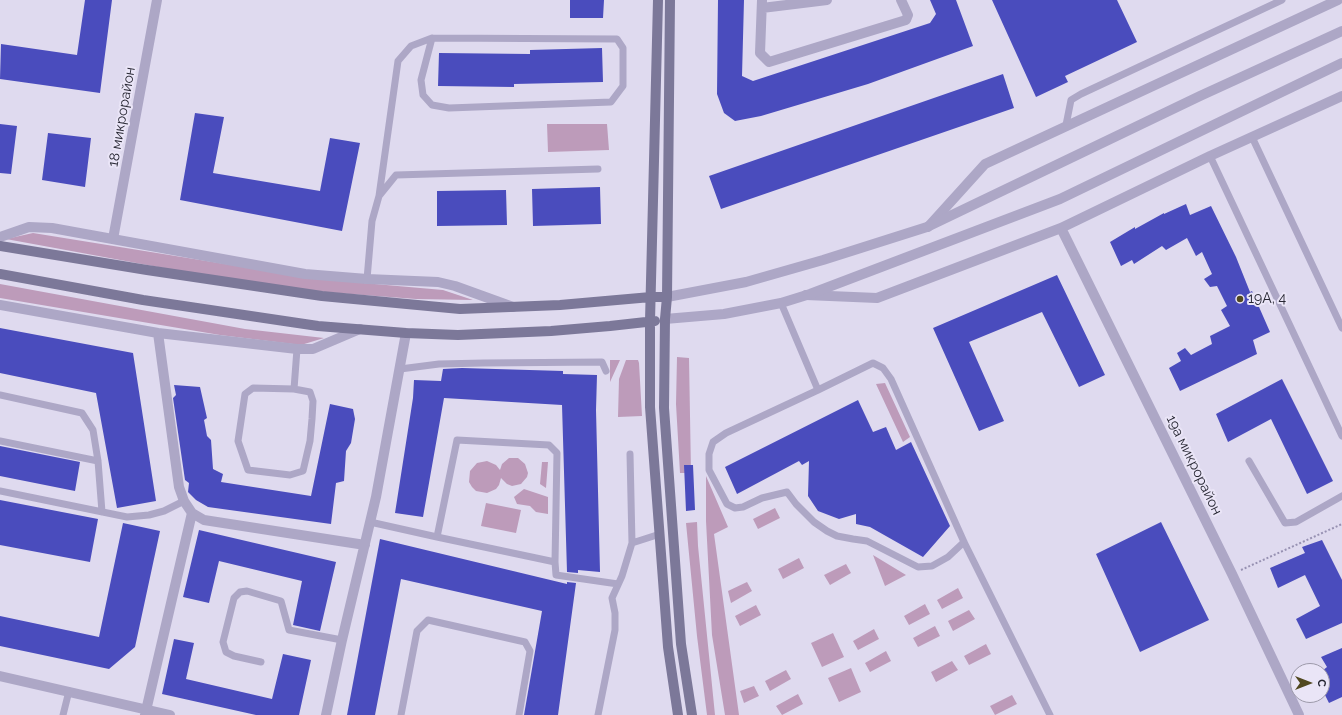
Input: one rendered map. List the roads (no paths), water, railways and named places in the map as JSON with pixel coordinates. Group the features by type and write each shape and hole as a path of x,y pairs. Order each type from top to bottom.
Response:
{"main road":[{"path":"658,0 650,321 650,407 668,647 678,715"},
{"path":"670,0 667,297 665,319 664,408 681,644 692,715"},
{"path":"0,246 322,296 460,309 560,305 667,297"},
{"path":"0,274 166,303 318,326 406,333 458,335 552,331 665,319"}],"street":[{"name":"18 микрорайон","path":"113,239 157,0"},
{"path":"827,0 762,4 760,53 769,62 906,20 908,15 901,0"},
{"path":"928,227 985,164 1066,125 1338,0"},
{"path":"667,297 746,282 823,260 928,227 1200,96 1342,31"},
{"path":"665,319 724,314 781,303 806,295 1060,199 1342,63"},
{"path":"806,295 877,298 1061,228 1210,156 1342,96"},
{"path":"0,237 29,227 52,228 306,274 367,279 438,282 455,286 513,307"},
{"name":"19а микрорайон","path":"1061,228 1232,574 1299,715"},
{"path":"0,305 158,333 297,349 312,349 360,329"},
{"path":"158,333 179,487 184,501 192,513 204,520 364,545"},
{"path":"326,715 376,497 406,333"},
{"path":"146,712 192,513"},
{"path":"0,676 69,691 146,712 170,715"}],"lane":[{"path":"1066,125 1071,100 1081,94 1282,0"},
{"path":"367,279 372,221 379,196 398,61 412,46 432,38 617,39 623,48 623,86 611,102 449,108 432,105 423,95 421,80 432,38"},
{"path":"1252,137 1342,328"},
{"path":"1210,156 1342,436"},
{"path":"379,196 396,176 598,170"},
{"path":"781,303 818,390"},
{"path":"294,389 297,349"},
{"path":"400,369 439,364 484,362 602,362 606,371"},
{"path":"964,542 948,557 932,566 918,567 867,541 853,540 837,536 826,531 814,522 796,504 788,492 762,498 743,507 735,508 727,504 709,470 709,454 713,442 726,433 873,363 883,368 891,379 964,542 1050,715"},
{"path":"253,388 294,389 310,392 312,396 310,441 303,471 290,475 248,470 238,441 245,394 253,388"},
{"path":"0,395 82,413 93,430 98,461 102,512"},
{"path":"437,537 457,440 549,445 557,453 556,575 618,584"},
{"path":"0,441 98,461"},
{"path":"598,715 615,630 615,614 612,598 622,576 632,543 630,454"},
{"path":"1249,461 1285,523 1296,522 1342,496"},
{"path":"0,491 127,517 149,515 164,511 184,501"},
{"path":"370,522 555,562"},
{"path":"632,543 660,534"},
{"path":"261,662 234,656 226,652 223,642 234,598 240,592 247,591 281,602 289,630 342,640"},
{"path":"401,715 418,631 428,620 525,642 530,651 519,715"},
{"path":"63,715 69,691"}],"place":[{"name":"19А, 4","path":"1240,299"}]}
